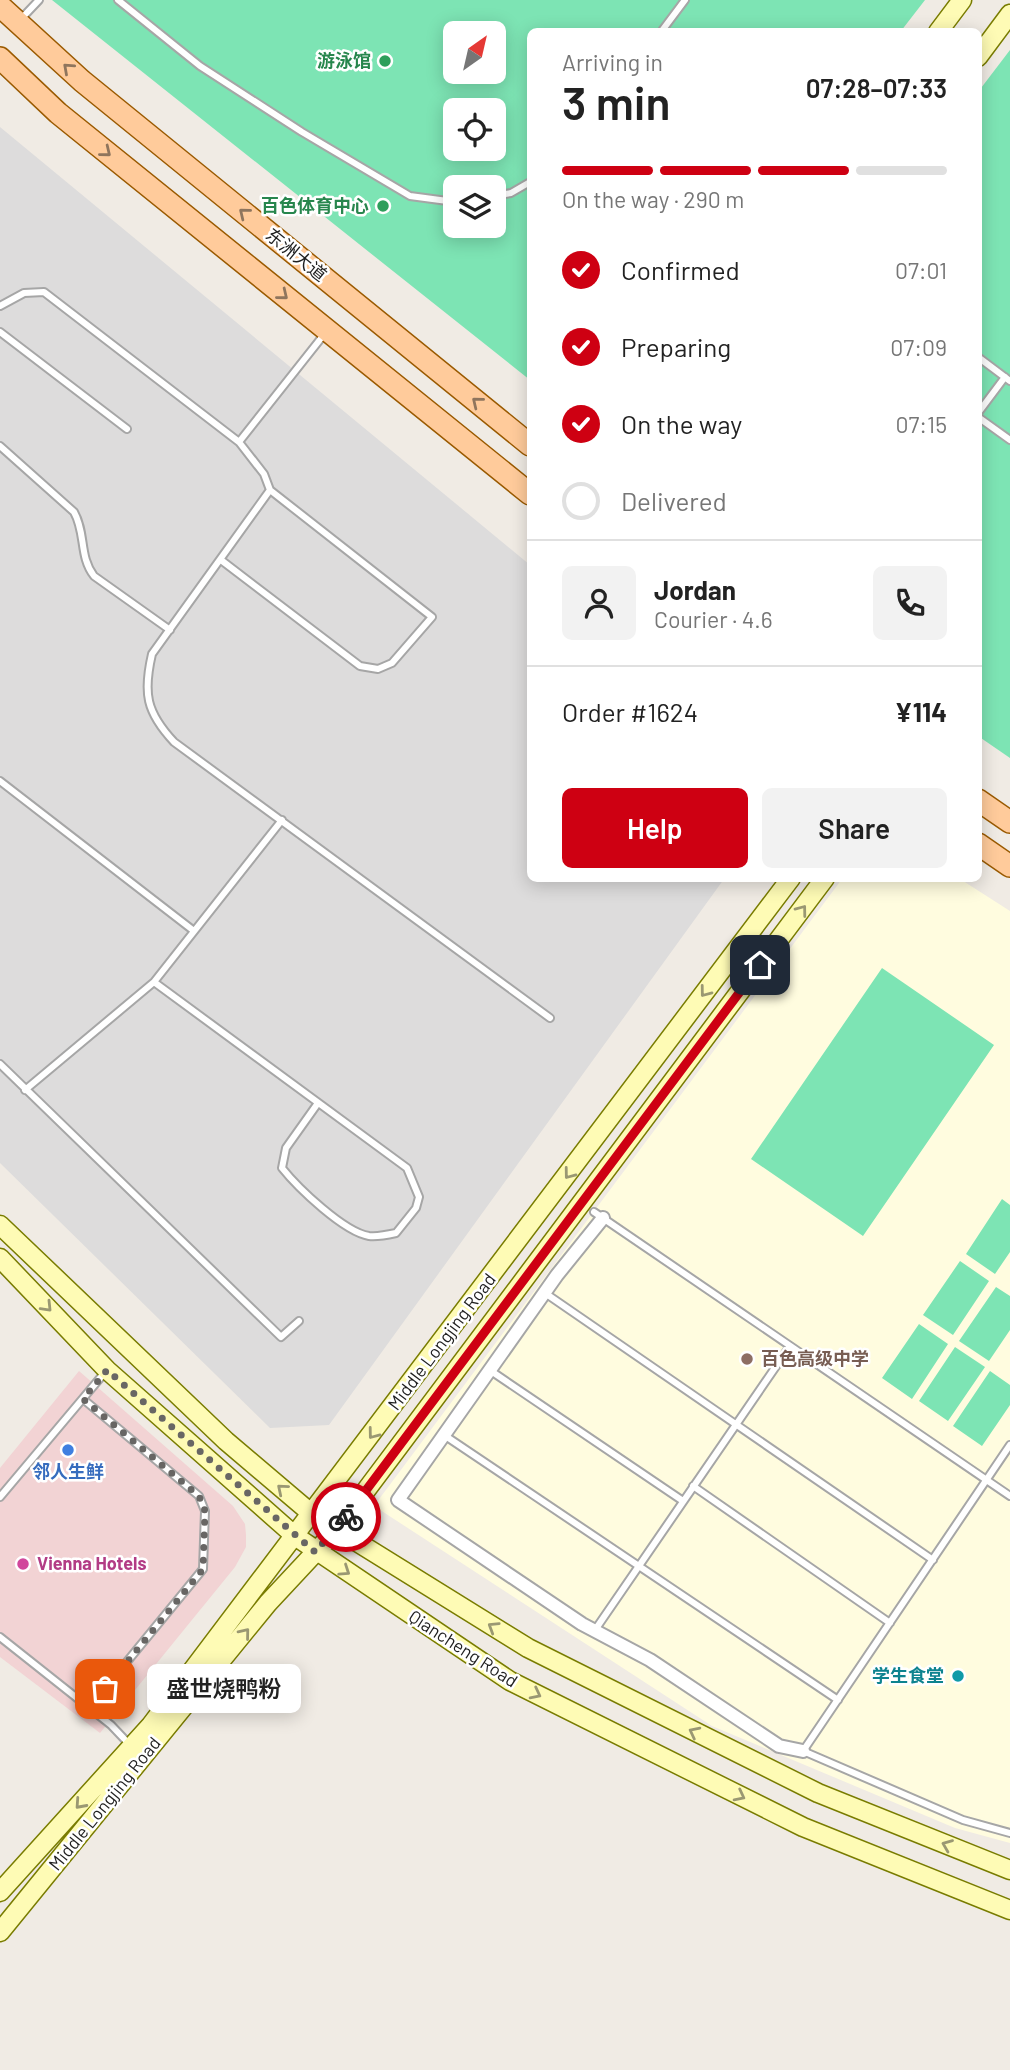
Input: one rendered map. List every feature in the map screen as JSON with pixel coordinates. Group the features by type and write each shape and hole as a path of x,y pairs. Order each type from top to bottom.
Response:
{"main road":[{"name":"东洲大道","path":"0,6 82,81 527,443"},
{"path":"0,58 58,113 527,492"},
{"path":"982,803 1010,822"},
{"path":"982,847 1010,866"}],"street":[{"path":"942,28 962,0"},
{"path":"982,52 1010,14"},
{"name":"Middle Longjing Road","path":"0,1892 132,1748 312,1514 788,882"},
{"name":"Middle Longjing Road","path":"0,1932 268,1603 337,1529 822,882"},
{"path":"598,1215 398,1500 594,1631 650,1660 779,1746 803,1751"},
{"name":"Qiancheng Road","path":"0,1225 226,1441 312,1514 528,1648 818,1793 1010,1870"},
{"name":"Qiancheng Road","path":"0,1258 107,1370 295,1536 510,1681 803,1827 1010,1910"}],"lane":[{"path":"18,23 39,0"},
{"path":"118,0 200,66 302,132 410,196 443,200"},
{"path":"664,28 685,0"},
{"path":"506,194 527,183"},
{"path":"0,306 24,293 44,292 239,442 264,474 270,490 432,617 392,663 378,669 360,666 221,560"},
{"path":"239,442 327,330"},
{"path":"0,332 127,429"},
{"path":"982,360 1007,379 982,410"},
{"path":"982,418 1010,440"},
{"path":"0,446 74,512 81,525 85,565 94,576 170,629"},
{"path":"270,490 152,653 145,682 147,699 158,725 174,742 550,1018"},
{"path":"0,781 194,931"},
{"path":"25,1090 154,982 282,820"},
{"path":"154,982 407,1168 419,1197 416,1208 396,1233 367,1236 354,1230 304,1195 282,1168 286,1147 318,1103"},
{"path":"0,1064 281,1337 299,1321"},
{"path":"598,1215 1010,1496"},
{"path":"545,1293 933,1560"},
{"path":"594,1631 790,1346"},
{"path":"0,1497 107,1370"},
{"path":"490,1370 683,1501"},
{"path":"83,1399 199,1496 205,1511 203,1569 89,1708"},
{"path":"444,1436 838,1700"},
{"path":"1010,1445 803,1751 963,1820 1010,1833"},
{"path":"694,1486 890,1623"},
{"path":"0,1637 89,1708 132,1748"}],"shaded area":[{"path":"0,127 527,563 527,882 722,882 329,1425 270,1428 0,1163"},
{"name":"百色高级中学","path":"840,882 965,882 1010,911 1010,1843 955,1828 712,1726 374,1506"},
{"path":"79,1371 233,1506 245,1524 246,1535 246,1547 235,1567 100,1733 0,1657 0,1468"}],"green space":[{"name":"百色体育中心","path":"52,0 925,0 903,28 527,28 527,378"},
{"path":"1010,50 1010,758 982,739 982,87"},
{"path":"882,968 994,1045 863,1236 751,1159"},
{"path":"1002,1199 1010,1205 1010,1252 995,1274 966,1254"},
{"path":"960,1261 989,1281 953,1335 923,1315"},
{"path":"996,1287 1010,1296 1010,1330 989,1361 959,1341"},
{"path":"919,1324 948,1344 912,1399 882,1378"},
{"path":"955,1347 985,1367 948,1421 919,1401"},
{"path":"990,1371 1010,1385 1010,1405 982,1446 953,1426"}],"way so far":[{"path":"105,1689 203,1569 205,1511 199,1496 83,1399 107,1370 315,1552 346,1517"}],"place":[{"name":"游泳馆","path":"385,61"},
{"name":"百色体育中心","path":"383,206"},
{"name":"百色高级中学","path":"747,1359"},
{"name":"邻人生鲜","path":"68,1450"},
{"name":"Vienna Hotels","path":"23,1564"},
{"name":"学生食堂","path":"958,1676"},
{"name":"盛世烧鸭粉","path":"105,1689"}],"route":[{"path":"346,1517 760,965"}]}
